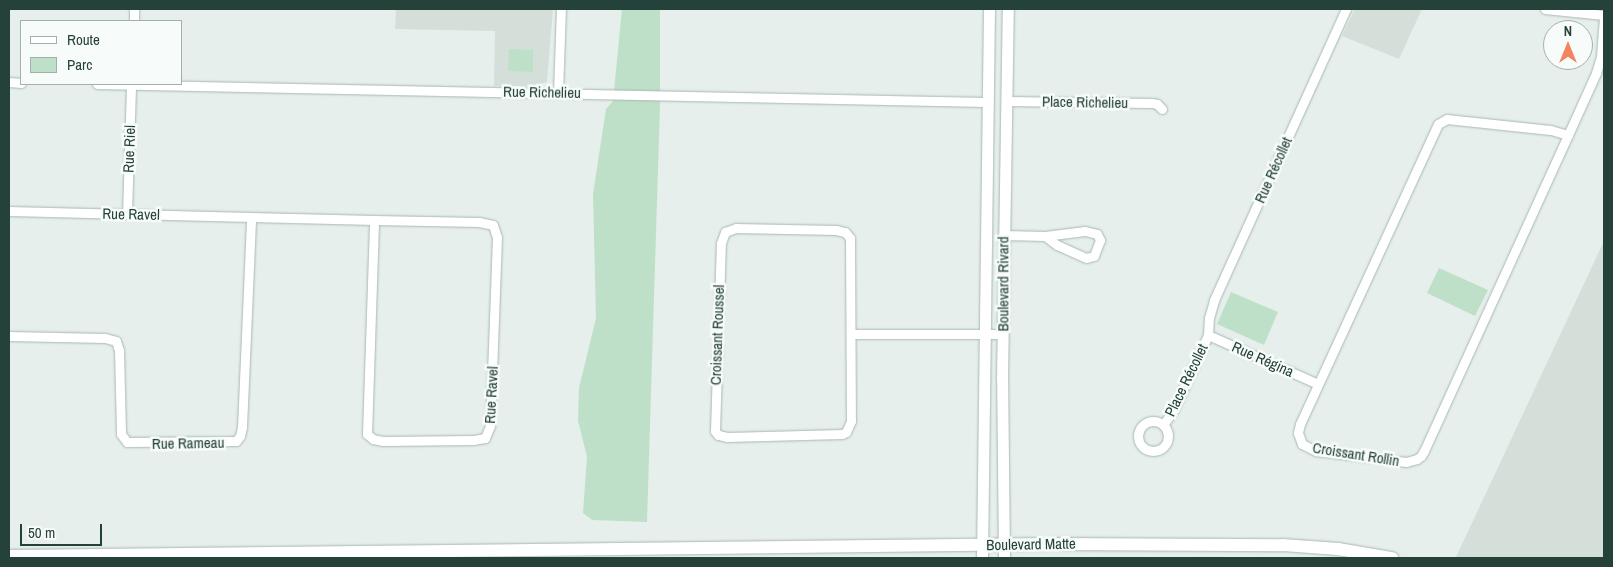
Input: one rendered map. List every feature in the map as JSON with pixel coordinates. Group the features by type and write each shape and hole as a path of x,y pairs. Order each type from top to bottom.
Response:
{"main road":[{"name":"Boulevard Matte","path":"9,556 183,556 1004,544 1283,545 1338,549 1392,558"}],"street":[{"path":"558,93 561,9"},
{"name":"Boulevard Rivard","path":"982,558 989,9"},
{"name":"Boulevard Rivard","path":"1004,558 1003,334 1008,9"},
{"name":"Rue Récollet","path":"1208,335 1209,318 1214,300 1346,9"},
{"path":"1545,9 1604,16"},
{"name":"Croissant Rollin","path":"1568,135 1550,130 1441,120 1435,128 1299,428 1300,441 1305,446 1316,451 1406,462 1413,461 1421,456 1568,135 1599,66 1604,16"},
{"name":"Rue Riel","path":"127,214 131,85"},
{"name":"Rue Richelieu","path":"178,85 987,102"},
{"name":"Place Richelieu","path":"1006,101 1154,103 1162,109"},
{"name":"Rue Ravel","path":"9,211 484,222 495,228 497,237 490,426 484,438 474,440 379,441 367,434 374,220"},
{"name":"Rue Rameau","path":"9,336 105,338 116,341 119,350 121,434 127,442 236,441 240,436 242,427 251,217"},
{"name":"Croissant Roussel","path":"736,228 836,230 845,232 850,238 851,248 851,334 850,421 846,432 833,436 727,437 716,433 713,422 721,242 723,235 728,230 736,228"},
{"path":"1004,235 1045,236 1064,232 1091,232 1097,234 1100,240 1094,256 1086,258 1057,245 1045,236"},
{"path":"851,334 1003,334"},
{"name":"Rue Régina","path":"1208,335 1318,384"},
{"name":"Place Récollet","path":"1163,425 1174,409 1208,335"}],"shaded area":[{"path":"396,9 553,9 547,82 536,86 494,86 495,31 395,29"},
{"path":"1355,9 1422,9 1399,59 1342,36"},
{"path":"1604,241 1604,558 1455,558 1456,557"}],"green space":[{"path":"622,9 660,9 660,105 647,522 592,520 583,513 587,457 578,421 579,388 596,318 593,194 606,109 613,101"},
{"path":"509,49 533,50 533,72 508,71"},
{"path":"1439,268 1488,290 1475,316 1427,293"},
{"path":"1231,292 1278,312 1264,345 1217,324"}]}
